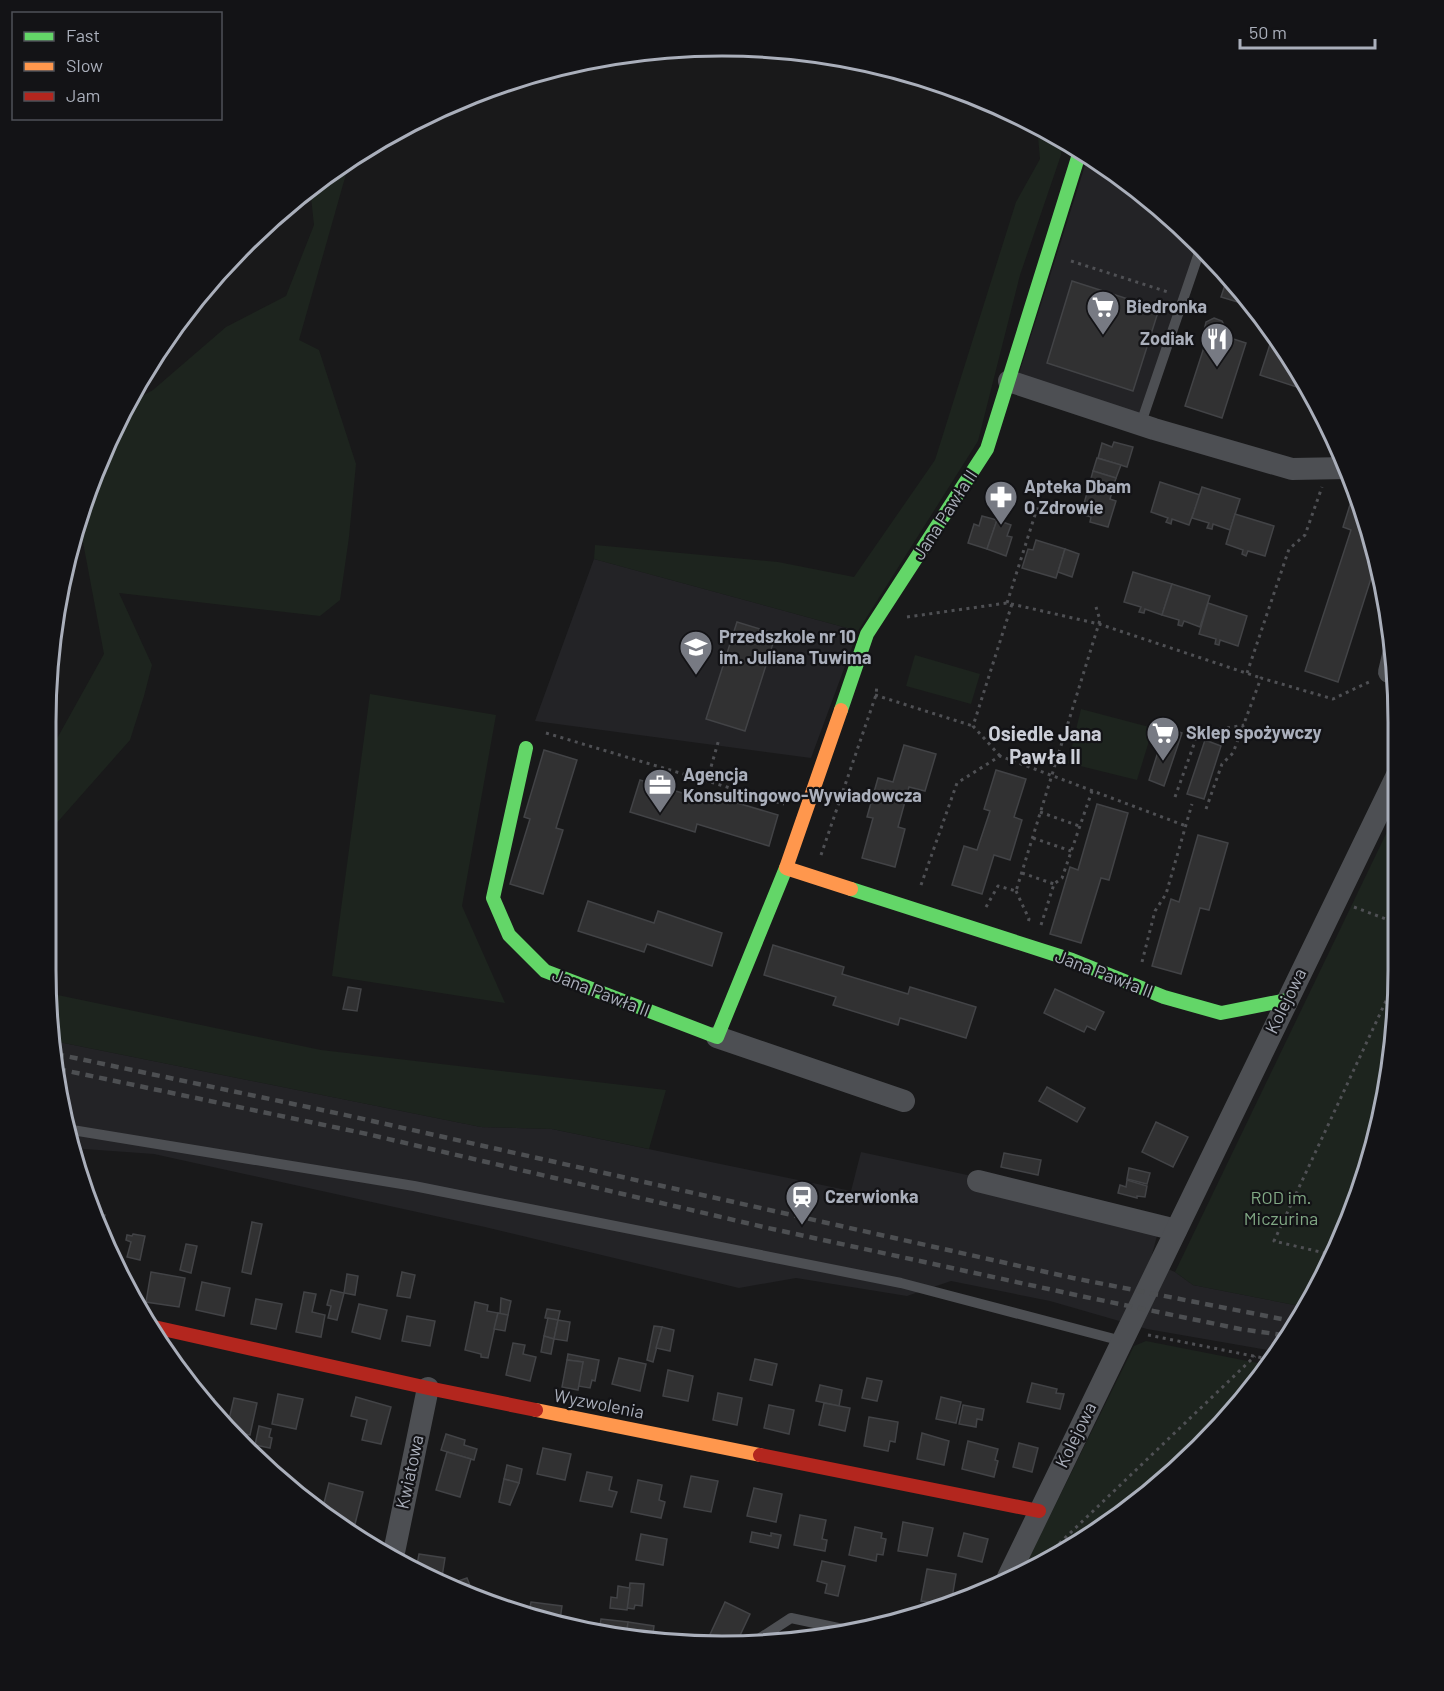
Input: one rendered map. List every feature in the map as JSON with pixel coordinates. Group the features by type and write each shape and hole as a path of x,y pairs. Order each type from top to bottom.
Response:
{"street":[{"name":"Jana Pawła II","path":"717,1037 786,868 867,634 987,449 1077,159"},
{"path":"1008,381 1142,423 1154,429 1292,469 1338,468"},
{"name":"Jana Pawła II","path":"526,748 493,898 509,935 545,971 717,1037 904,1101"},
{"name":"Kolejowa","path":"1012,1569 1388,793"},
{"name":"Jana Pawła II","path":"786,868 1072,960 1164,997 1221,1013 1287,1000"},
{"path":"978,1181 1176,1230"},
{"name":"Wyzwolenia","path":"162,1329 428,1388 1039,1511"},
{"name":"Kwiatowa","path":"395,1549 428,1388"}],"lane":[{"path":"1142,423 1198,256"},
{"path":"75,1131 414,1186 889,1280 1124,1336"},
{"path":"766,1634 791,1618 831,1626"}],"path":[{"path":"1068,260 1184,298"},
{"path":"1246,673 1289,549 1305,535 1338,468"},
{"path":"973,726 1041,496"},
{"path":"875,621 1010,603 1099,624 1261,678 1333,699 1386,667"},
{"path":"973,928 998,886 1016,891 1099,624 1096,607"},
{"path":"1206,809 1222,764 1233,753 1261,678"},
{"path":"849,687 973,726 1000,756 1186,826"},
{"path":"1175,797 1198,733 1244,724"},
{"path":"526,748 542,732 806,811"},
{"path":"706,781 719,739"},
{"path":"913,909 957,783 1000,756"},
{"path":"1034,948 1054,884 1062,878 1092,790"},
{"path":"1135,986 1155,911 1166,894 1192,804"},
{"path":"1040,812 1079,826"},
{"path":"1033,838 1071,851"},
{"path":"1022,873 1054,884"},
{"path":"1336,900 1388,920"},
{"path":"1325,1252 1274,1240 1387,998"},
{"path":"1124,1336 1263,1358"},
{"path":"1059,1543 1255,1356"}],"shaded area":[{"path":"1085,164 1128,193 1198,256 1141,423 1016,383"},
{"name":"Przedszkole nr 10 im. Juliana Tuwima","path":"594,559 858,631 811,758 535,721"},
{"path":"60,1042 481,1127 552,1129 851,1191 861,1152 1162,1217 1150,1262 1175,1272 1193,1285 1297,1305 1268,1350 1147,1329 1050,1301 951,1281 907,1296 796,1278 739,1288 485,1227 154,1154 80,1149 68,1099"}],"green space":[{"path":"1038,136 1061,149 1020,275 978,441 858,631 594,559 595,545 778,562 854,577 935,460 1016,202 1040,159"},
{"path":"347,172 299,340 319,350 356,464 340,600 320,616 119,593 152,665 144,696 130,740 56,824 56,740 104,654 82,537 106,467 141,397 153,390 226,327 286,296 314,225 311,197"},
{"path":"915,655 980,674 971,704 906,686"},
{"path":"370,694 496,715 462,906 505,1003 332,976"},
{"path":"1081,709 1153,728 1137,780 1068,763"},
{"name":"ROD im. Miczurina","path":"1388,830 1388,969 1383,1056 1366,1142 1338,1224 1320,1264 1297,1305 1193,1285 1175,1272"},
{"path":"57,995 321,1050 666,1090 649,1149 552,1129 481,1127 60,1042"},
{"path":"1146,1341 1259,1363 1223,1408 1161,1470 1128,1498 1092,1523 1027,1561 1134,1346"}],"building":[{"name":"Biedronka","path":"1072,281 1159,309 1133,391 1047,363"},
{"path":"1225,285 1240,303 1221,297"},
{"name":"Zodiak","path":"1214,318 1222,321 1226,329 1224,336 1246,343 1222,418 1185,406 1207,338 1204,331 1206,322"},
{"path":"1270,344 1298,387 1260,375"},
{"path":"1114,442 1133,447 1127,467 1098,458 1102,443 1112,447"},
{"path":"1097,458 1121,465 1116,478 1093,471"},
{"path":"1093,471 1116,478 1112,492 1089,486"},
{"path":"1160,482 1200,495 1189,525 1172,519 1171,524 1166,522 1168,518 1151,512"},
{"path":"1089,486 1112,492 1110,499 1116,501 1108,527 1090,522 1091,517 1081,514"},
{"path":"1202,487 1240,499 1230,530 1213,524 1212,529 1207,528 1209,523 1192,518"},
{"path":"1351,502 1372,575 1338,682 1305,671 1351,530 1343,527"},
{"path":"1235,514 1274,526 1265,556 1248,551 1246,556 1242,554 1243,550 1226,544"},
{"path":"982,516 997,520 987,549 968,543 974,524 979,526"},
{"path":"997,520 1011,525 1007,536 1012,537 1006,556 987,549"},
{"path":"1036,540 1065,549 1056,578 1022,568 1028,549 1033,550"},
{"path":"1065,549 1079,554 1072,577 1058,572"},
{"path":"1133,572 1172,584 1162,615 1145,609 1144,613 1139,612 1141,607 1124,602"},
{"path":"1172,584 1210,596 1200,627 1184,621 1182,626 1178,625 1179,620 1162,615"},
{"path":"1208,603 1247,616 1238,646 1220,640 1219,645 1215,644 1216,639 1199,634"},
{"path":"737,622 776,634 745,731 706,719"},
{"path":"1166,727 1182,733 1164,786 1149,780"},
{"path":"1205,740 1221,746 1204,799 1187,794"},
{"path":"904,745 936,754 925,791 909,787 898,827 905,829 895,867 862,858 873,818 867,817 878,778 893,782"},
{"path":"544,750 577,760 556,828 563,830 543,894 510,884 530,819 524,817"},
{"path":"996,770 1026,779 1014,817 1022,820 1010,860 994,855 982,894 952,885 964,846 977,850 990,811 984,809"},
{"path":"640,780 705,800 707,794 778,815 769,846 697,824 695,832 630,812"},
{"path":"1097,804 1128,813 1109,880 1101,878 1081,943 1050,934 1070,867 1078,870"},
{"path":"1198,835 1228,843 1209,910 1200,908 1181,974 1152,966 1171,899 1179,902"},
{"path":"588,901 654,923 658,911 722,933 712,966 647,944 644,952 578,931"},
{"path":"773,945 844,967 842,974 908,994 910,987 976,1007 966,1038 900,1018 898,1025 833,1005 836,997 764,975"},
{"path":"348,987 361,989 357,1011 343,1009"},
{"path":"1055,989 1104,1012 1095,1030 1087,1026 1084,1032 1044,1013"},
{"path":"1047,1087 1085,1108 1077,1122 1039,1101"},
{"path":"1156,1122 1188,1137 1173,1167 1142,1152"},
{"path":"1004,1153 1041,1160 1038,1175 1001,1167"},
{"path":"1129,1168 1150,1173 1147,1184 1127,1179"},
{"path":"1127,1180 1147,1186 1145,1197 1137,1196 1137,1198 1118,1193 1120,1185 1126,1187"},
{"path":"252,1222 262,1224 251,1274 242,1272"},
{"path":"133,1234 145,1236 140,1260 127,1257 131,1242 126,1240 127,1235 132,1236"},
{"path":"186,1244 197,1246 191,1273 180,1270"},
{"path":"151,1272 185,1278 179,1307 146,1302"},
{"path":"402,1272 415,1275 410,1298 397,1296"},
{"path":"347,1274 358,1276 355,1295 344,1293"},
{"path":"202,1282 230,1288 224,1316 196,1310"},
{"path":"331,1290 344,1293 337,1320 328,1318 331,1306 327,1305"},
{"path":"304,1292 316,1294 312,1312 325,1315 321,1337 296,1332"},
{"path":"501,1298 511,1301 508,1315 500,1314"},
{"path":"256,1299 282,1304 276,1329 251,1324"},
{"path":"475,1302 488,1305 487,1311 498,1313 488,1358 465,1350"},
{"path":"359,1304 387,1310 380,1339 352,1332"},
{"path":"547,1309 560,1311 558,1320 545,1318"},
{"path":"498,1313 508,1315 505,1331 494,1329"},
{"path":"407,1316 435,1321 430,1346 402,1341"},
{"path":"548,1318 558,1320 554,1339 544,1336"},
{"path":"558,1320 570,1322 567,1341 554,1339"},
{"path":"654,1326 662,1327 653,1362 647,1360"},
{"path":"662,1327 674,1330 670,1351 656,1348"},
{"path":"544,1336 554,1339 551,1354 541,1352"},
{"path":"513,1343 525,1345 523,1354 536,1357 530,1381 506,1375"},
{"path":"568,1354 599,1360 595,1381 592,1380 590,1388 578,1386 583,1362 567,1360"},
{"path":"619,1358 646,1364 640,1391 612,1384"},
{"path":"755,1359 777,1364 772,1385 750,1380"},
{"path":"567,1360 583,1362 578,1390 562,1387"},
{"path":"668,1370 693,1376 688,1401 663,1396"},
{"path":"867,1378 882,1381 877,1401 862,1398"},
{"path":"1032,1383 1057,1389 1056,1393 1064,1394 1060,1409 1027,1402"},
{"path":"820,1385 842,1390 839,1406 816,1401"},
{"path":"718,1393 742,1398 737,1425 713,1420"},
{"path":"278,1394 303,1399 296,1429 272,1424"},
{"path":"356,1397 391,1407 381,1444 362,1440 367,1420 351,1416"},
{"path":"941,1397 961,1402 956,1423 936,1419"},
{"path":"234,1398 257,1403 250,1435 245,1434 230,1417"},
{"path":"824,1403 850,1408 845,1431 819,1425"},
{"path":"769,1405 794,1410 789,1434 764,1428"},
{"path":"963,1405 984,1409 982,1420 977,1419 976,1427 959,1424"},
{"path":"869,1417 898,1422 895,1442 890,1441 888,1451 864,1446"},
{"path":"259,1426 271,1429 270,1448 255,1444"},
{"path":"922,1433 949,1441 944,1465 917,1459"},
{"path":"446,1434 465,1440 464,1445 477,1449 474,1460 441,1450"},
{"path":"968,1441 998,1449 994,1477 962,1469"},
{"path":"1019,1443 1038,1448 1032,1472 1013,1467"},
{"path":"543,1448 571,1454 565,1480 537,1474"},
{"path":"447,1452 471,1459 460,1497 436,1490"},
{"path":"507,1465 522,1469 519,1483 504,1479"},
{"path":"587,1472 612,1477 609,1490 617,1492 612,1507 580,1501"},
{"path":"691,1476 718,1481 711,1512 684,1507"},
{"path":"504,1479 519,1483 510,1505 499,1502"},
{"path":"638,1480 662,1485 659,1500 665,1502 661,1518 631,1512"},
{"path":"329,1483 363,1492 355,1524 324,1503"},
{"path":"754,1488 782,1494 776,1522 747,1516"},
{"path":"800,1515 826,1520 822,1539 827,1540 825,1551 794,1545"},
{"path":"903,1522 933,1528 927,1556 898,1551"},
{"path":"855,1527 882,1533 881,1538 886,1539 883,1555 877,1554 876,1561 849,1555"},
{"path":"752,1532 771,1536 771,1533 781,1535 778,1548 750,1542"},
{"path":"964,1533 988,1539 982,1562 958,1556"},
{"path":"641,1534 667,1539 663,1565 636,1560"},
{"path":"419,1554 445,1558 442,1574 427,1567 418,1562"},
{"path":"822,1561 845,1566 838,1596 825,1593 827,1584 817,1581"},
{"path":"927,1569 956,1574 953,1594 930,1602 921,1601"},
{"path":"467,1578 470,1586 467,1585 458,1581"},
{"path":"630,1583 644,1584 642,1606 635,1605 634,1609 627,1608"},
{"path":"618,1586 630,1588 627,1610 610,1608 611,1597 617,1598"},
{"path":"531,1602 562,1606 561,1616 530,1607"},
{"path":"725,1602 750,1614 740,1635 710,1635"},
{"path":"601,1619 628,1622 627,1629 600,1624"},
{"path":"628,1622 654,1626 653,1632 627,1629"}],"railway":[{"path":"61,1055 341,1114 1073,1278 1288,1320"},
{"path":"63,1070 367,1134 768,1228 1076,1295 1240,1329 1279,1334"}],"traffic: fast":[{"path":"841,710 867,634 987,449 1078,159"},
{"path":"526,748 493,898 509,935 545,971 717,1037 786,868"},
{"path":"851,889 1072,960 1164,997 1221,1013 1287,1000"}],"traffic: slow":[{"path":"841,710 786,868 851,889"},
{"path":"536,1410 760,1455"}],"traffic: jam":[{"path":"162,1329 536,1410"},
{"path":"760,1455 1039,1511"}],"place":[{"name":"Biedronka","path":"1103,336"},
{"name":"Zodiak","path":"1217,368"},
{"name":"Apteka Dbam O Zdrowie","path":"1001,526"},
{"name":"Przedszkole nr 10 im. Juliana Tuwima","path":"696,676"},
{"name":"Sklep spożywczy","path":"1163,762"},
{"name":"Agencja Konsultingowo-Wywiadowcza","path":"660,814"},
{"name":"Czerwionka","path":"802,1226"}],"district":[{"name":"Osiedle Jana Pawła II","path":"1045,746"}]}
